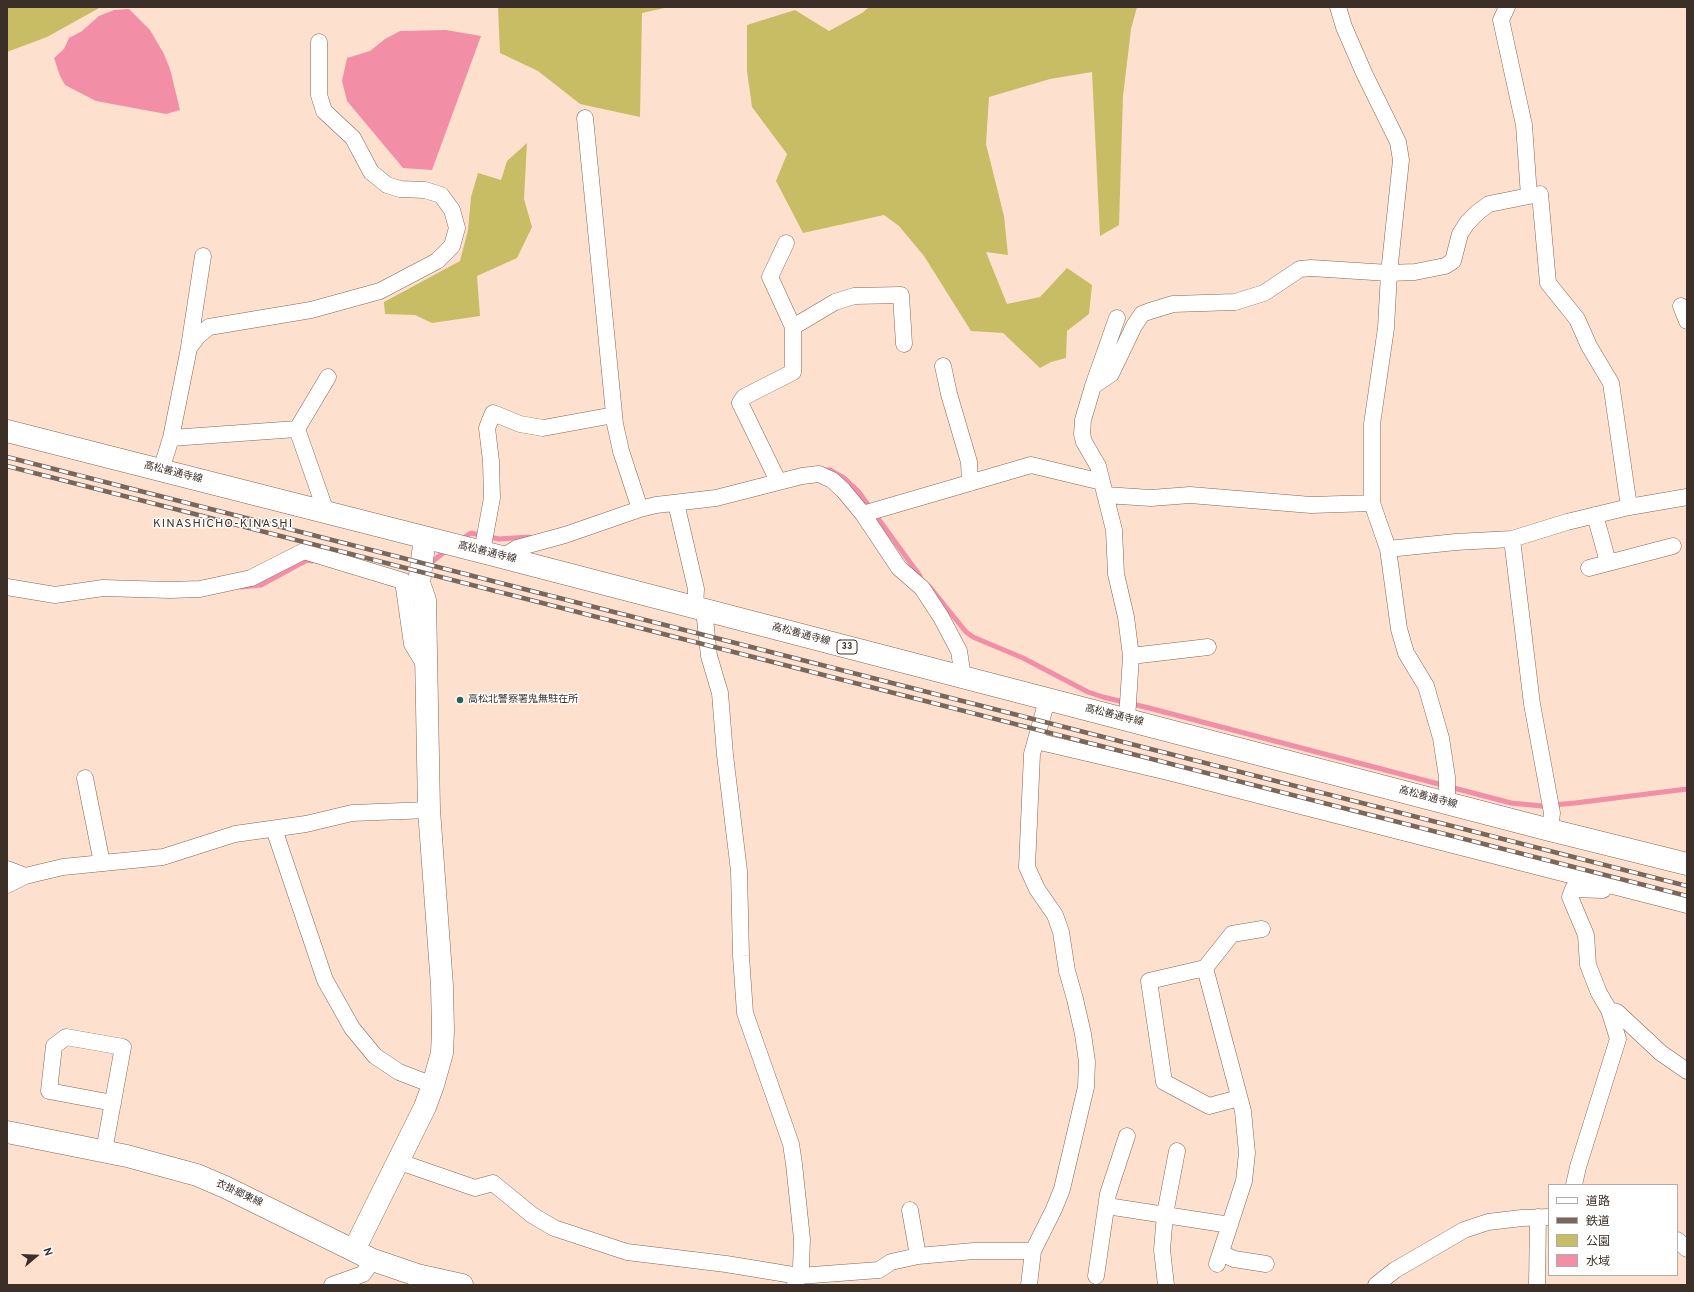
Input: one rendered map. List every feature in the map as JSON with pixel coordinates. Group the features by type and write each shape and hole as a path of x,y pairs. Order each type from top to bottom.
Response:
{"main road":[{"name":"高松善通寺線","path":"7,431 492,554 1047,700 1127,719 1550,830 1687,864"},
{"path":"354,1250 425,1106 442,1054 444,1030 429,810 425,600 419,583 425,538"},
{"name":"衣掛郷東線","path":"7,1132 104,1151 171,1167 197,1175 226,1187 373,1260 417,1275 462,1285"}],"street":[{"path":"1338,7 1344,27 1398,142 1401,160 1389,273 1386,328 1372,424 1372,503 1388,549 1399,628 1406,653 1426,686 1441,738 1447,777 1446,802"},
{"path":"1507,7 1501,20 1524,125 1529,196"},
{"path":"189,348 198,336 209,327 311,310 380,291 437,260 452,246 457,228 452,210 441,195 425,190 400,189 387,186 371,172 353,138 324,111 319,95 319,42"},
{"path":"586,118 614,415 621,451 640,509"},
{"path":"1093,386 1110,374 1134,326 1142,314 1173,304 1235,302 1264,293 1300,269 1310,268 1389,273 1415,272 1445,266 1453,261 1460,234 1467,223 1478,212 1489,204 1540,194 1548,283 1577,319 1589,346 1611,383 1629,507"},
{"path":"778,481 740,403 744,397 793,372 793,327 770,277 786,242"},
{"path":"161,470 170,438 189,348 203,256"},
{"path":"793,327 835,302 854,296 901,295 904,344"},
{"path":"1681,306 1687,321"},
{"path":"1117,318 1093,386 1083,420 1082,434 1084,442 1098,466 1114,530 1116,574 1126,617 1130,656 1127,719"},
{"path":"942,366 969,462 970,483"},
{"path":"296,429 328,377"},
{"path":"614,415 543,428 520,424 493,413 487,428 491,461 492,554 565,535 640,509 716,498 778,481 820,474 832,480 863,514 899,568 922,588 942,617 959,651 963,677"},
{"path":"170,438 296,429"},
{"path":"296,429 326,512"},
{"path":"863,514 1031,465 1103,488 1151,498 1190,495 1311,506 1372,503"},
{"path":"1388,549 1456,542 1512,539 1595,515 1629,507 1687,497"},
{"path":"676,503 696,589 709,656 720,693 725,755 739,871 740,956 745,1013 791,1144 802,1239 801,1268 797,1281"},
{"path":"1595,515 1608,562"},
{"path":"1512,539 1532,704 1552,813 1550,830"},
{"path":"1589,568 1673,546"},
{"path":"7,587 56,594 102,588 170,590 200,589 251,578 304,551 403,581 412,644 427,670"},
{"path":"1130,656 1208,647"},
{"path":"1029,1285 1033,1251 1054,1209 1062,1189 1085,1094 1087,1062 1075,999 1067,971 1061,932 1055,915 1037,889 1027,867 1030,829 1032,754 1047,700"},
{"path":"1036,741 1168,772 1687,905"},
{"path":"85,778 102,863"},
{"path":"7,885 25,876 63,867 163,857 235,834 274,829 352,812 429,810"},
{"path":"274,829 326,980 352,1028 374,1056 399,1072 433,1085"},
{"path":"7,869 25,876"},
{"path":"1574,1184 1578,1167 1618,1038 1609,1010 1599,993 1588,965 1586,935 1570,897 1573,889 1607,891 1618,887"},
{"path":"1239,1098 1209,1106 1164,1082 1149,981 1205,968 1232,934 1262,929"},
{"path":"1205,968 1243,1111 1247,1153 1244,1180 1219,1258 1266,1264"},
{"path":"1609,1010 1617,1012 1661,1054 1687,1071"},
{"path":"104,1151 113,1103 122,1047 66,1037 54,1046 49,1091 113,1103"},
{"path":"1096,1276 1108,1194 1127,1136"},
{"path":"1166,1285 1162,1250 1165,1214 1177,1150"},
{"path":"397,1161 475,1188 493,1183 532,1215 554,1228 627,1252 726,1264 797,1281 879,1270 891,1262 918,1256 974,1251 1033,1251"},
{"path":"1107,1206 1230,1225"},
{"path":"910,1210 918,1256"},
{"path":"1376,1285 1395,1270 1464,1230 1488,1222 1544,1217 1537,1285"},
{"path":"1678,1241 1687,1249"},
{"path":"332,1285 363,1274 373,1260"}],"green space":[{"path":"7,7 101,7 47,37 7,52"},
{"path":"498,7 669,7 642,13 640,117 580,104 538,71 500,53"},
{"path":"869,7 1137,7 1131,29 1123,96 1119,225 1100,236 1092,72 1050,79 989,97 986,144 1004,216 1008,255 986,252 1007,304 1040,297 1067,268 1092,285 1089,314 1067,331 1066,358 1051,362 1040,368 1003,333 971,331 924,256 899,226 884,215 803,233 776,181 787,154 752,107 747,71 747,25 795,10 829,31 862,13"},
{"path":"527,143 524,199 532,227 517,258 477,276 480,316 432,323 415,315 385,314 384,302 460,261 468,230 471,197 478,173 501,180 507,161"}],"water":[{"path":"129,9 150,30 164,54 170,69 180,110 166,114 96,101 65,85 60,76 54,58 64,49 69,38 82,31 99,16 114,10"},
{"path":"446,30 481,36 432,170 403,168 347,101 342,81 347,58 370,51 385,39 400,31"}],"waterway":[{"path":"823,470 830,470 844,478 858,491 920,576"},
{"path":"462,539 471,533 499,539 529,537"},
{"path":"428,565 447,550"},
{"path":"241,587 261,585 307,560 312,561"},
{"path":"929,586 966,632 973,637 1023,658 1088,692 1103,697 1511,803 1542,806 1687,789"}],"railway":[{"path":"7,457 1687,886"},
{"path":"7,466 1687,896"}],"place":[{"name":"高松北警察署鬼無駐在所","path":"460,700"}],"district":[{"name":"KINASHICHO-KINASHI","path":"223,525"}]}
